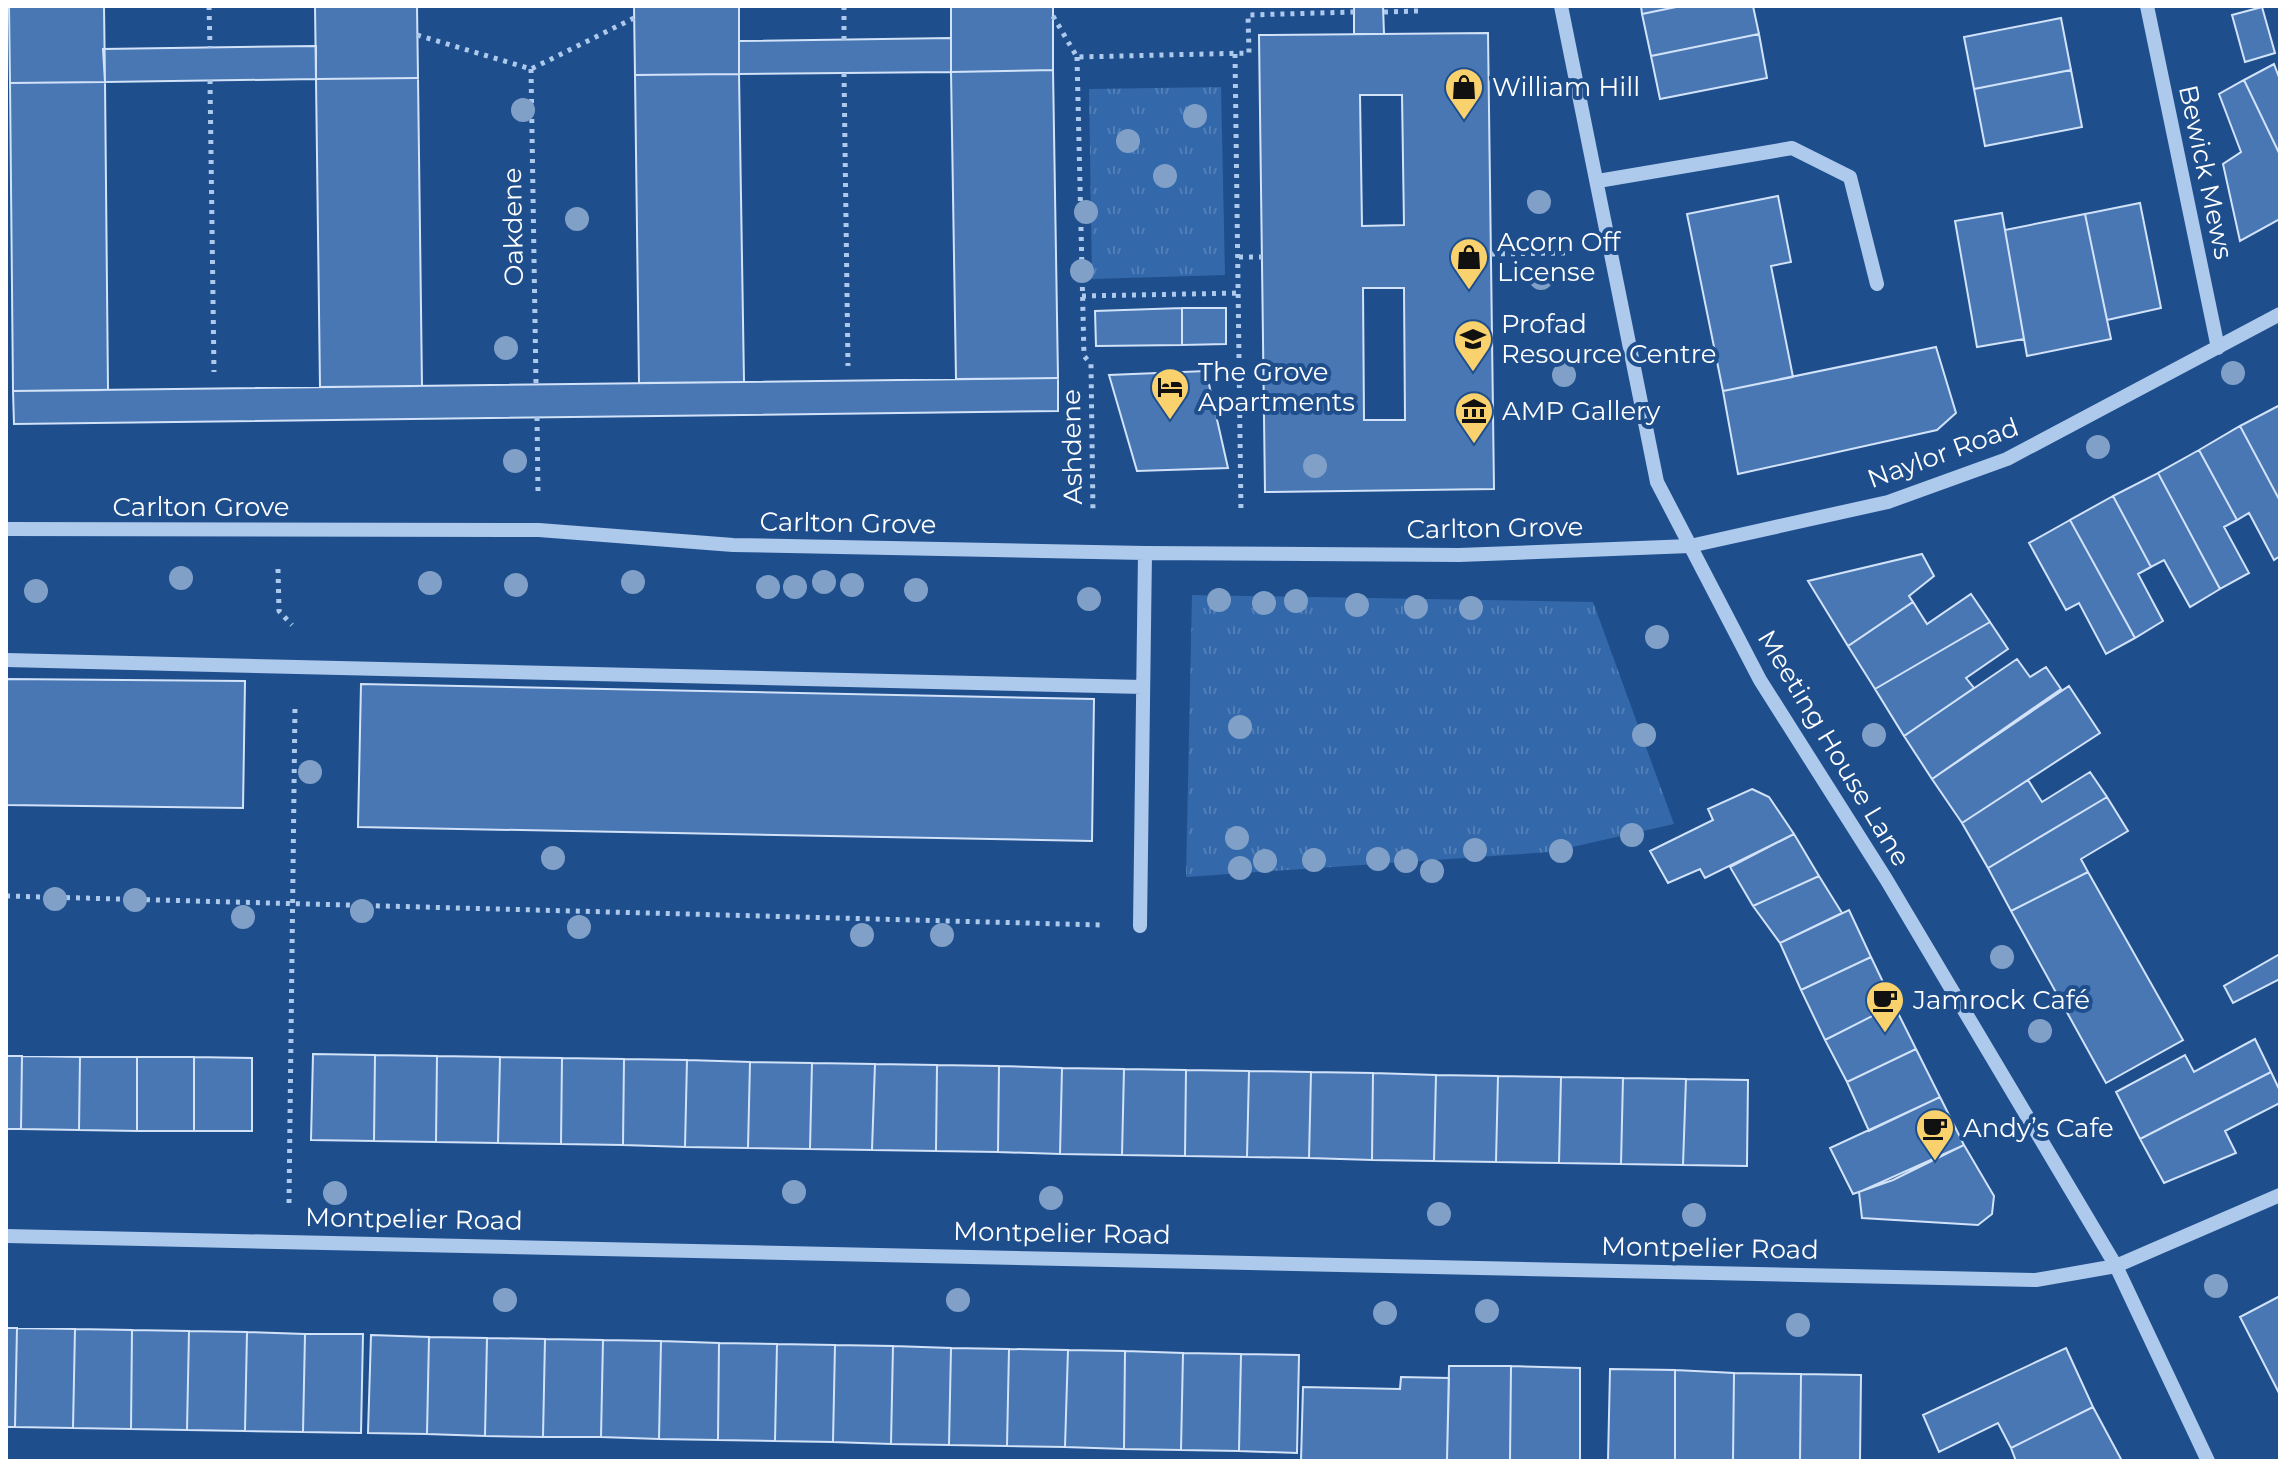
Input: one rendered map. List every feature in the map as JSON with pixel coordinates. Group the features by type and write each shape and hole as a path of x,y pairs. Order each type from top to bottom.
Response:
{"street":[{"name":"Meeting House Lane","path":"1561,6 1657,482 1760,680 1886,879 2116,1266 2208,1461"},
{"name":"Bewick Mews","path":"2147,6 2218,348"},
{"path":"1598,181 1792,148 1850,177 1877,284"},
{"name":"Naylor Road","path":"1690,546 1888,502 2007,459 2280,314"},
{"name":"Carlton Grove","path":"6,529 278,532 539,530 733,545 1145,553 1459,555 1690,546"},
{"path":"1140,926 1145,553"},
{"path":"6,660 1143,687"},
{"name":"Montpelier Road","path":"6,1236 2036,1280 2116,1266 2280,1195"}],"path":[{"path":"209,6 210,48"},
{"path":"844,6 844,40"},
{"path":"1384,12 1418,11 1418,6"},
{"path":"1077,57 1249,53 1248,15 1354,12"},
{"name":"Ashdene","path":"1053,16 1077,57 1084,356 1091,364 1093,552"},
{"path":"417,35 531,69 634,18"},
{"path":"1235,54 1242,553"},
{"name":"Oakdene","path":"531,69 536,384"},
{"path":"844,73 848,366"},
{"path":"210,80 214,372"},
{"path":"1491,254 1612,252"},
{"path":"1239,257 1262,257"},
{"path":"1082,296 1240,293"},
{"path":"537,417 539,530"},
{"path":"278,532 279,611 297,630 288,1240"},
{"path":"6,896 1140,926"}],"green space":[{"path":"1221,87 1225,275 1092,279 1089,89"},
{"path":"1192,595 1593,602 1674,824 1550,852 1186,877"}],"building":[{"path":"9,6 104,6 105,82 10,83"},
{"path":"315,6 417,6 418,78 316,79"},
{"path":"634,6 739,6 739,74 635,75"},
{"path":"951,6 1053,6 1053,70 951,72"},
{"path":"1354,6 1383,6 1384,34 1354,34"},
{"path":"1641,6 1681,6 1642,14"},
{"path":"1681,6 1753,6 1759,34 1651,56 1642,14"},
{"path":"2262,7 2275,53 2245,62 2232,15"},
{"path":"2061,18 2071,70 1974,89 1964,37"},
{"path":"1488,33 1494,489 1265,492 1259,35","holes":["1360,95 1402,95 1404,225 1362,226","1363,288 1404,288 1405,420 1364,420"]},
{"path":"1759,34 1767,78 1660,99 1651,56"},
{"path":"951,38 951,72 739,74 739,41"},
{"path":"316,46 316,79 105,82 103,49"},
{"path":"2274,64 2280,80 2280,155 2244,80"},
{"path":"1053,70 1058,378 956,379 951,72"},
{"path":"2071,70 2082,127 1985,146 1974,89"},
{"path":"739,74 744,382 639,383 635,75"},
{"path":"418,78 422,386 320,387 316,79"},
{"path":"2244,80 2280,155 2280,219 2240,241 2223,164 2241,152 2219,94"},
{"path":"105,82 108,390 13,391 10,83"},
{"path":"1778,196 1791,262 1771,266 1793,377 1723,391 1687,214"},
{"path":"2140,203 2161,308 2107,320 2085,214"},
{"path":"2002,213 2024,339 1977,347 1955,221"},
{"path":"2085,214 2111,339 2027,356 2005,230"},
{"path":"1182,308 1182,345 1096,346 1095,311"},
{"path":"1182,308 1226,308 1226,344 1182,345"},
{"path":"1936,347 1956,413 1937,430 1738,474 1723,391"},
{"name":"The Grove Apartments","path":"1206,371 1228,468 1137,471 1109,375"},
{"path":"1058,378 1058,411 14,424 13,391"},
{"path":"2280,405 2280,501 2240,426"},
{"path":"2240,426 2280,501 2280,556 2274,560 2249,513 2237,520 2199,450"},
{"path":"2199,450 2237,520 2224,527 2249,573 2220,589 2158,473"},
{"path":"2158,473 2220,589 2190,607 2164,560 2151,567 2113,496"},
{"path":"2113,496 2151,567 2138,574 2163,621 2135,638 2070,520"},
{"path":"2070,520 2135,638 2106,654 2079,603 2066,610 2029,543"},
{"path":"1922,554 1934,576 1909,596 1913,602 1848,646 1808,581"},
{"path":"1971,594 1990,622 1875,689 1848,646 1913,602 1927,624"},
{"path":"1990,622 2008,649 1966,678 1974,688 1904,736 1875,689"},
{"path":"2017,659 2030,677 2046,667 2061,689 1932,779 1904,736"},
{"path":"6,679 245,681 243,808 6,805"},
{"path":"361,684 1094,699 1092,841 358,827"},
{"path":"2069,686 2100,733 1962,823 1932,779"},
{"path":"2090,772 2107,797 1988,868 1962,823 2028,780 2042,802"},
{"path":"1752,789 1769,797 1794,834 1705,878 1700,869 1668,883 1650,851 1713,820 1708,809"},
{"path":"2107,797 2128,831 2081,859 2088,872 2011,911 1988,868"},
{"path":"1794,834 1819,876 1753,906 1730,867"},
{"path":"2088,872 2183,1040 2106,1083 2011,911"},
{"path":"1819,876 1842,913 1780,943 1753,906"},
{"path":"1849,910 1871,957 1801,990 1780,943"},
{"path":"2280,954 2280,979 2233,1003 2224,986"},
{"path":"1871,957 1894,1005 1825,1040 1801,990"},
{"path":"1894,1005 1916,1049 1847,1082 1825,1040"},
{"path":"2255,1039 2271,1072 2140,1139 2116,1092 2185,1055 2194,1072"},
{"path":"1916,1049 1940,1097 1869,1131 1847,1082"},
{"path":"313,1054 375,1055 374,1141 311,1140"},
{"path":"375,1055 437,1056 436,1142 374,1141"},
{"path":"6,1056 22,1056 21,1129 6,1129"},
{"path":"22,1056 80,1057 79,1130 21,1129"},
{"path":"437,1056 500,1057 498,1143 436,1142"},
{"path":"80,1057 137,1057 137,1131 79,1130"},
{"path":"137,1057 194,1057 194,1131 137,1131"},
{"path":"194,1057 252,1058 252,1131 194,1131"},
{"path":"500,1057 562,1058 561,1144 498,1143"},
{"path":"562,1058 624,1059 623,1145 561,1144"},
{"path":"624,1059 687,1060 685,1147 623,1145"},
{"path":"687,1060 750,1062 748,1148 685,1147"},
{"path":"750,1062 812,1063 810,1149 748,1148"},
{"path":"812,1063 875,1064 872,1150 810,1149"},
{"path":"875,1064 937,1065 936,1151 872,1150"},
{"path":"937,1065 999,1066 998,1152 936,1151"},
{"path":"999,1066 1062,1068 1060,1154 998,1152"},
{"path":"1062,1068 1124,1069 1122,1155 1060,1154"},
{"path":"1124,1069 1186,1070 1185,1156 1122,1155"},
{"path":"1186,1070 1249,1071 1247,1157 1185,1156"},
{"path":"1249,1071 1311,1072 1309,1158 1247,1157"},
{"path":"1311,1072 1373,1073 1372,1160 1309,1158"},
{"path":"2271,1072 2280,1091 2280,1103 2225,1131 2236,1153 2164,1183 2140,1139"},
{"path":"1373,1073 1436,1075 1434,1161 1372,1160"},
{"path":"1436,1075 1498,1076 1496,1162 1434,1161"},
{"path":"1498,1076 1561,1077 1559,1163 1496,1162"},
{"path":"1561,1077 1623,1078 1621,1164 1559,1163"},
{"path":"1623,1078 1686,1079 1683,1165 1621,1164"},
{"path":"1686,1079 1748,1080 1747,1166 1683,1165"},
{"path":"1940,1097 1964,1145 1893,1180 1853,1194 1830,1148"},
{"path":"1964,1145 1994,1196 1992,1214 1978,1225 1862,1218 1859,1192"},
{"path":"2280,1296 2280,1395 2240,1317"},
{"path":"6,1328 17,1328 15,1427 6,1427"},
{"path":"17,1328 75,1329 73,1428 15,1427"},
{"path":"75,1329 132,1330 131,1429 73,1428"},
{"path":"132,1330 189,1331 187,1430 131,1429"},
{"path":"189,1331 247,1332 245,1431 187,1430"},
{"path":"247,1332 305,1334 303,1432 245,1431"},
{"path":"305,1334 363,1334 361,1433 303,1432"},
{"path":"371,1335 429,1337 427,1434 368,1433"},
{"path":"429,1337 487,1338 485,1436 427,1434"},
{"path":"487,1338 545,1339 543,1437 485,1436"},
{"path":"545,1339 603,1340 601,1437 543,1437"},
{"path":"603,1340 661,1341 659,1439 601,1437"},
{"path":"661,1341 719,1343 718,1440 659,1439"},
{"path":"719,1343 777,1344 775,1441 718,1440"},
{"path":"777,1344 835,1345 833,1442 775,1441"},
{"path":"835,1345 893,1346 891,1444 833,1442"},
{"path":"893,1346 951,1348 949,1445 891,1444"},
{"path":"951,1348 1009,1349 1007,1446 949,1445"},
{"path":"2066,1348 2093,1407 2011,1448 1998,1423 1939,1452 1923,1415"},
{"path":"1009,1349 1068,1350 1065,1447 1007,1446"},
{"path":"1068,1350 1125,1351 1124,1449 1065,1447"},
{"path":"1125,1351 1183,1353 1181,1450 1124,1449"},
{"path":"1183,1353 1241,1354 1239,1451 1181,1450"},
{"path":"1241,1354 1299,1355 1297,1453 1239,1451"},
{"path":"1449,1366 1511,1366 1510,1461 1447,1460"},
{"path":"1511,1366 1580,1368 1580,1461 1510,1461"},
{"path":"1610,1369 1675,1370 1675,1461 1608,1461"},
{"path":"1675,1370 1734,1373 1733,1461 1675,1461"},
{"path":"1734,1373 1801,1374 1800,1461 1733,1461"},
{"path":"1801,1374 1861,1375 1860,1461 1800,1461"},
{"path":"1401,1377 1449,1378 1447,1461 1301,1461 1303,1387 1400,1389"},
{"path":"2093,1407 2122,1461 2016,1461 2011,1448"}],"place":[{"name":"William Hill","path":"1464,121"},
{"name":"Acorn Off License","path":"1469,291"},
{"name":"Profad Resource Centre","path":"1473,373"},
{"name":"The Grove Apartments","path":"1170,421"},
{"name":"AMP Gallery","path":"1474,445"},
{"name":"Jamrock Café","path":"1885,1034"},
{"name":"Andy’s Cafe","path":"1935,1162"}]}
